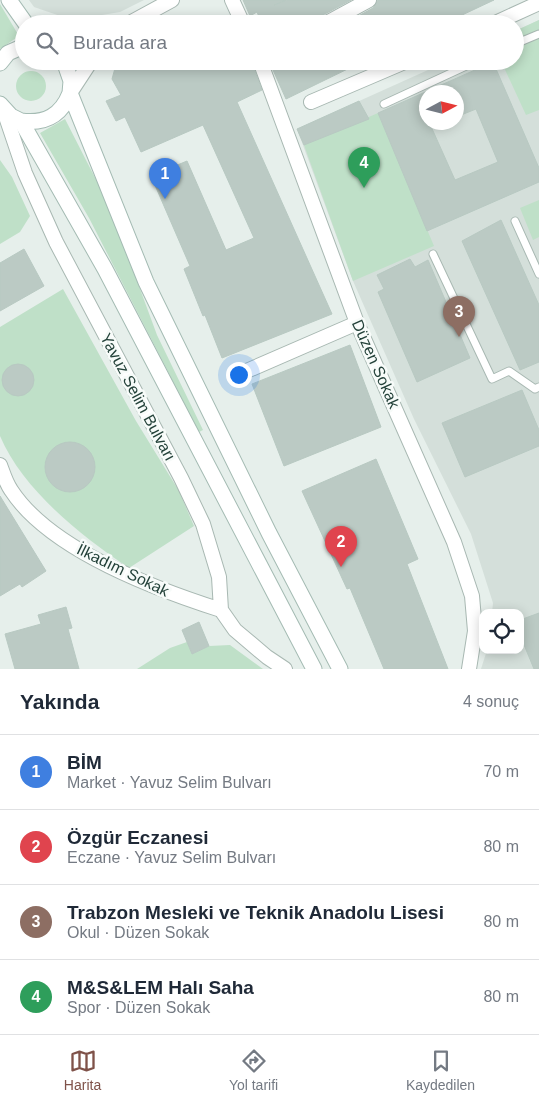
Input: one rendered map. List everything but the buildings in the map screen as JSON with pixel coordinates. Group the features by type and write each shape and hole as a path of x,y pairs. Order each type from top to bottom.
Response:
{"main road":[{"path":"9,0 20,15"},
{"path":"0,63 8,53 15,50"},
{"path":"21,121 33,123 46,120 65,105 70,93 71,81 67,70"},
{"path":"70,93 146,282 269,533 340,669"},
{"name":"Yavuz Selim Bulvarı","path":"1,106 21,121 105,269 314,669"}],"street":[{"path":"144,15 172,0"},
{"path":"232,0 239,15"},
{"path":"342,15 369,0"},
{"path":"513,15 539,3"},
{"path":"70,93 85,70"},
{"name":"Düzen Sokak","path":"263,70 357,323 454,542 472,596 475,631 468,669"},
{"path":"311,102 386,70"},
{"name":"Yavuz Selim Bulvarı","path":"1,106 25,173 56,242 182,478 203,524 219,577 221,610"},
{"path":"234,376 357,323"},
{"name":"İlkadım Sokak","path":"0,466 11,490 28,510 75,548 174,596 221,610"},
{"path":"221,610 236,630 267,657 285,669"}],"lane":[{"path":"524,40 539,34"},
{"path":"384,104 458,70"},
{"path":"516,221 539,274"},
{"path":"433,254 492,379 509,371 535,389 539,387"}],"shaded area":[{"path":"29,0 144,0 120,12 102,15 57,15 34,7"},
{"path":"539,20 539,669 481,669 486,654 524,654 524,609 492,609 493,603 471,534 414,419 353,281 297,129 428,70 524,70 524,27"}],"green space":[{"path":"0,4 15,29 15,39 0,49"},
{"path":"539,20 539,110 526,115 505,70 524,70 524,27"},
{"path":"31,71 37,72 45,80 45,92 37,100 31,101 25,100 17,92 16,86 17,80 25,72"},
{"path":"378,113 434,246 353,281 304,145"},
{"path":"65,119 109,205 157,335 203,430 199,432 89,218 40,133"},
{"path":"0,160 12,177 30,216 20,232 0,244"},
{"path":"539,200 539,237 533,240 520,208"},
{"path":"63,289 136,421 179,491 194,526 129,568 73,526 38,493 10,456 0,436 0,327"},
{"path":"187,642 192,654 209,646 230,645 263,669 137,669 170,648"}],"place":[{"name":"M&S&LEM Halı Saha","path":"364,188"},
{"name":"BİM","path":"165,199"},
{"name":"Trabzon Mesleki ve Teknik Anadolu Lisesi","path":"459,337"},
{"name":"Özgür Eczanesi","path":"341,567"}]}
